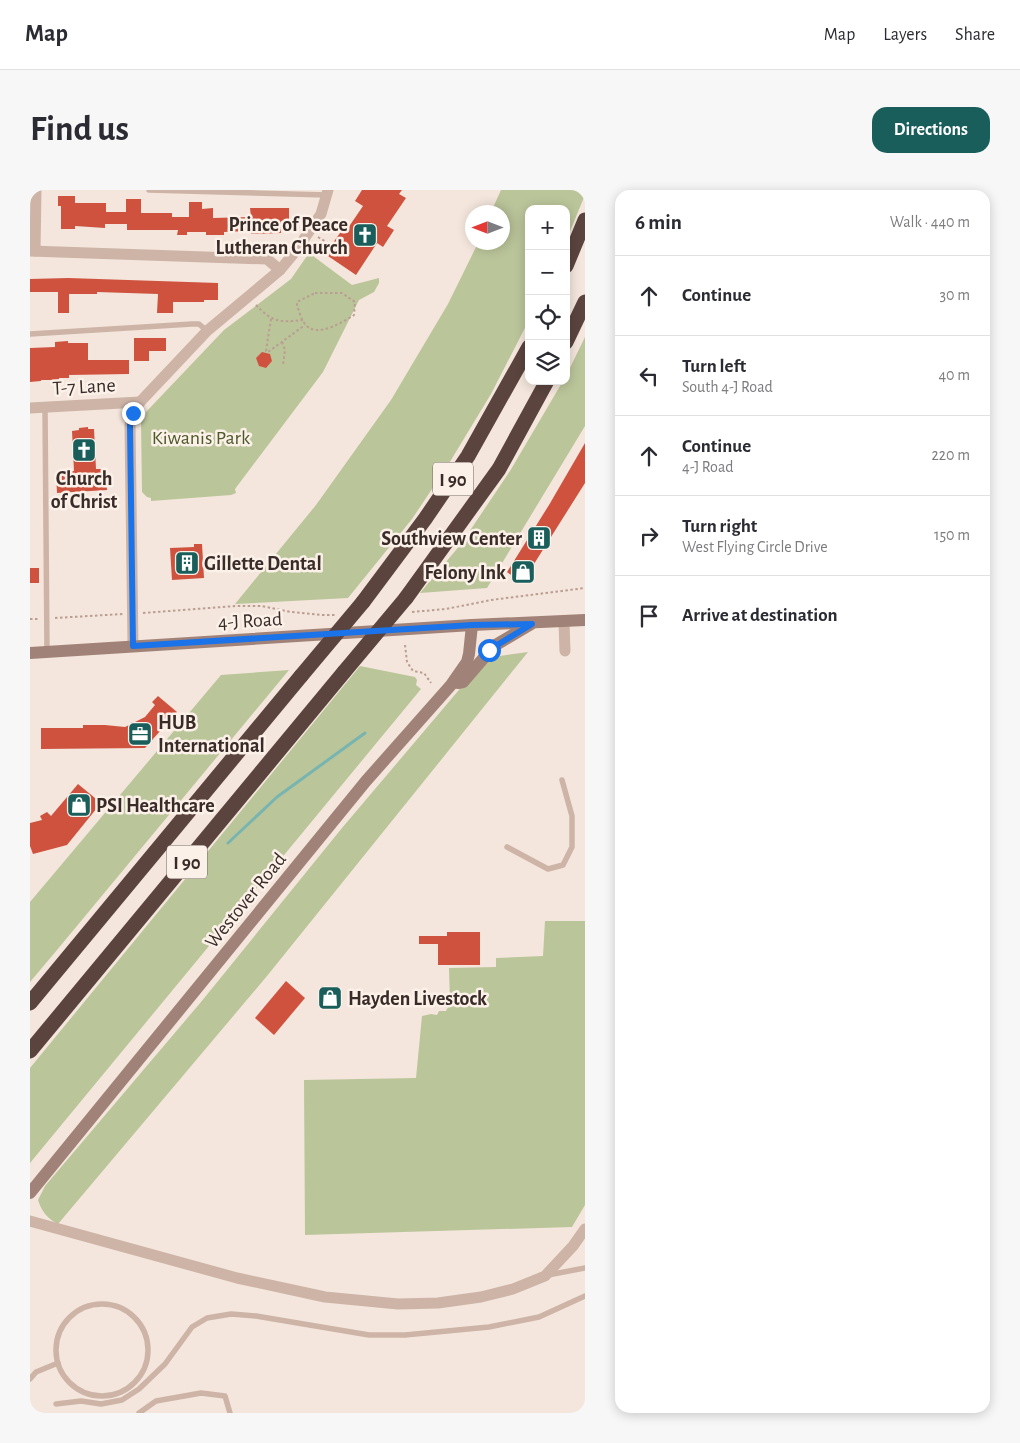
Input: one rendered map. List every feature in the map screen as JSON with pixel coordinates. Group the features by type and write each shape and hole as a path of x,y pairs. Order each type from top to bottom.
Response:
{"highway":[{"path":"570,256 585,220"},
{"path":"567,340 585,302"},
{"name":"I 90","path":"30,1003 363,602 425,519 468,456 525,354"},
{"name":"I 90","path":"30,1051 406,598 499,469 545,385"}],"street":[{"path":"36,190 33,251 267,259 280,270"},
{"path":"133,646 130,425 133,413 140,402 207,331 280,270 321,214 328,193"},
{"name":"T-7 Lane","path":"30,408 140,402"},
{"name":"4-J Road","path":"30,653 472,625 532,624 585,620"},
{"path":"564,622 565,652"},
{"path":"451,685 463,682 494,646 532,624"},
{"name":"Westover Road","path":"30,1192 366,782 451,685 469,654 472,625"},
{"path":"30,1221 237,1278 325,1297 398,1304 438,1303 481,1297 513,1289 545,1276 573,1246 585,1229"}],"lane":[{"path":"149,190 328,193"},
{"path":"30,334 192,324 199,324 207,331"},
{"path":"45,407 46,652"},
{"path":"507,848 548,869 563,865 572,847 572,816 562,780"},
{"path":"545,1276 585,1268"},
{"path":"56,1404 81,1401 101,1404 122,1400 139,1389 165,1364 192,1327 207,1318 231,1314 256,1316 369,1335 405,1335 489,1327 539,1316 585,1296"},
{"path":"106,1304 120,1308 133,1316 142,1328 147,1342 147,1358 142,1372 132,1384 120,1393 105,1396 89,1395 75,1388 64,1377 58,1363 56,1348 59,1334 66,1321 77,1311 91,1305 106,1304"},
{"path":"30,1379 36,1372 58,1363"},
{"path":"139,1413 156,1400 201,1393 226,1396 230,1413"}],"path":[{"path":"318,237 332,245"},
{"path":"315,293 342,293 355,302 354,315 332,328 317,330 305,325 303,320 297,305 298,302 315,293"},
{"path":"256,305 271,319 281,322 303,320"},
{"path":"271,319 266,351 268,352 305,325"},
{"path":"282,342 285,350 283,365"},
{"path":"50,618 122,614"},
{"path":"30,619 41,618"},
{"path":"405,645 407,662 413,671 424,673 431,683"}],"green space":[{"path":"501,190 585,190 585,195 570,231 570,205 525,205 525,328 491,394 448,465 412,519 348,598 235,604 316,505 391,400 448,304 475,250 510,250 510,205 494,205"},
{"name":"Kiwanis Park","path":"309,253 352,285 379,278 379,283 374,292 359,300 323,372 235,489 236,493 231,495 151,501 151,498 142,492 141,422 145,418 146,412 224,330 291,279"},
{"path":"585,337 585,426 487,588 420,593 461,544 510,471 561,385 570,385 570,368"},
{"path":"528,652 267,976 58,1224 45,1214 38,1200 45,1186 201,1002 342,828 486,658"},
{"path":"360,666 415,677 417,680 416,685 421,689 30,1163 30,1068"},
{"path":"289,670 30,982 30,902 221,675"},
{"path":"545,921 585,921 585,1205 572,1227 305,1235 304,1080 416,1078 422,1016 437,1015 439,1011 446,1011 450,1003 449,968 496,967 496,958 543,956"}],"building":[{"name":"Prince of Peace Lutheran Church","path":"362,190 402,190 399,194 406,198 387,226 394,230 383,247 377,243 356,275 325,254 345,226 348,228 363,206 355,201"},
{"path":"58,196 75,196 75,203 106,203 106,212 126,212 126,199 141,199 141,213 172,213 172,217 189,217 189,202 202,202 202,209 213,208 213,218 251,217 250,208 289,208 289,221 281,221 281,233 251,234 251,231 224,232 224,235 206,235 206,232 187,232 187,235 177,235 178,230 127,230 127,224 105,224 105,228 75,226 75,229 61,229 61,206 58,206"},
{"path":"68,278 218,283 218,300 173,302 173,313 157,313 158,294 97,292 97,294 69,294 69,313 58,313 58,292 30,292 30,279"},
{"path":"134,338 166,338 166,351 149,351 149,361 134,361"},
{"path":"68,341 68,343 88,343 88,360 129,360 129,374 69,375 69,378 59,378 59,380 30,382 30,348 55,347 55,342"},
{"path":"262,352 270,354 272,361 266,368 259,366 256,358"},
{"name":"Church of Christ","path":"88,427 88,429 94,429 96,469 106,469 107,490 57,493 56,472 74,471 72,431"},
{"name":"Southview Center","path":"585,443 585,483 522,583 507,572"},
{"name":"Gillette Dental","path":"194,544 202,544 204,578 172,580 170,548 194,547"},
{"path":"30,568 39,568 39,583 30,583"},
{"path":"158,696 177,712 145,748 41,749 41,728 83,728 83,725 125,727 145,717 155,705 152,702"},
{"path":"78,784 101,803 67,845 33,854 30,846 30,823 42,820 40,816 47,812 51,816"},
{"path":"447,932 480,932 480,965 438,965 438,944 419,944 419,936 447,936"},
{"path":"286,981 305,998 274,1035 255,1018"}],"waterway":[{"path":"228,843 277,797 365,733"}],"place":[{"name":"Prince of Peace Lutheran Church","path":"365,235"},
{"name":"Church of Christ","path":"84,450"},
{"name":"Southview Center","path":"539,538"},
{"name":"Gillette Dental","path":"187,563"},
{"name":"Felony Ink","path":"523,572"},
{"name":"HUB International","path":"140,734"},
{"name":"PSI Healthcare","path":"79,805"},
{"name":"Hayden Livestock","path":"330,998"}],"route":[{"path":"133,413 130,425 133,646 472,625 532,624 489,650"}]}
